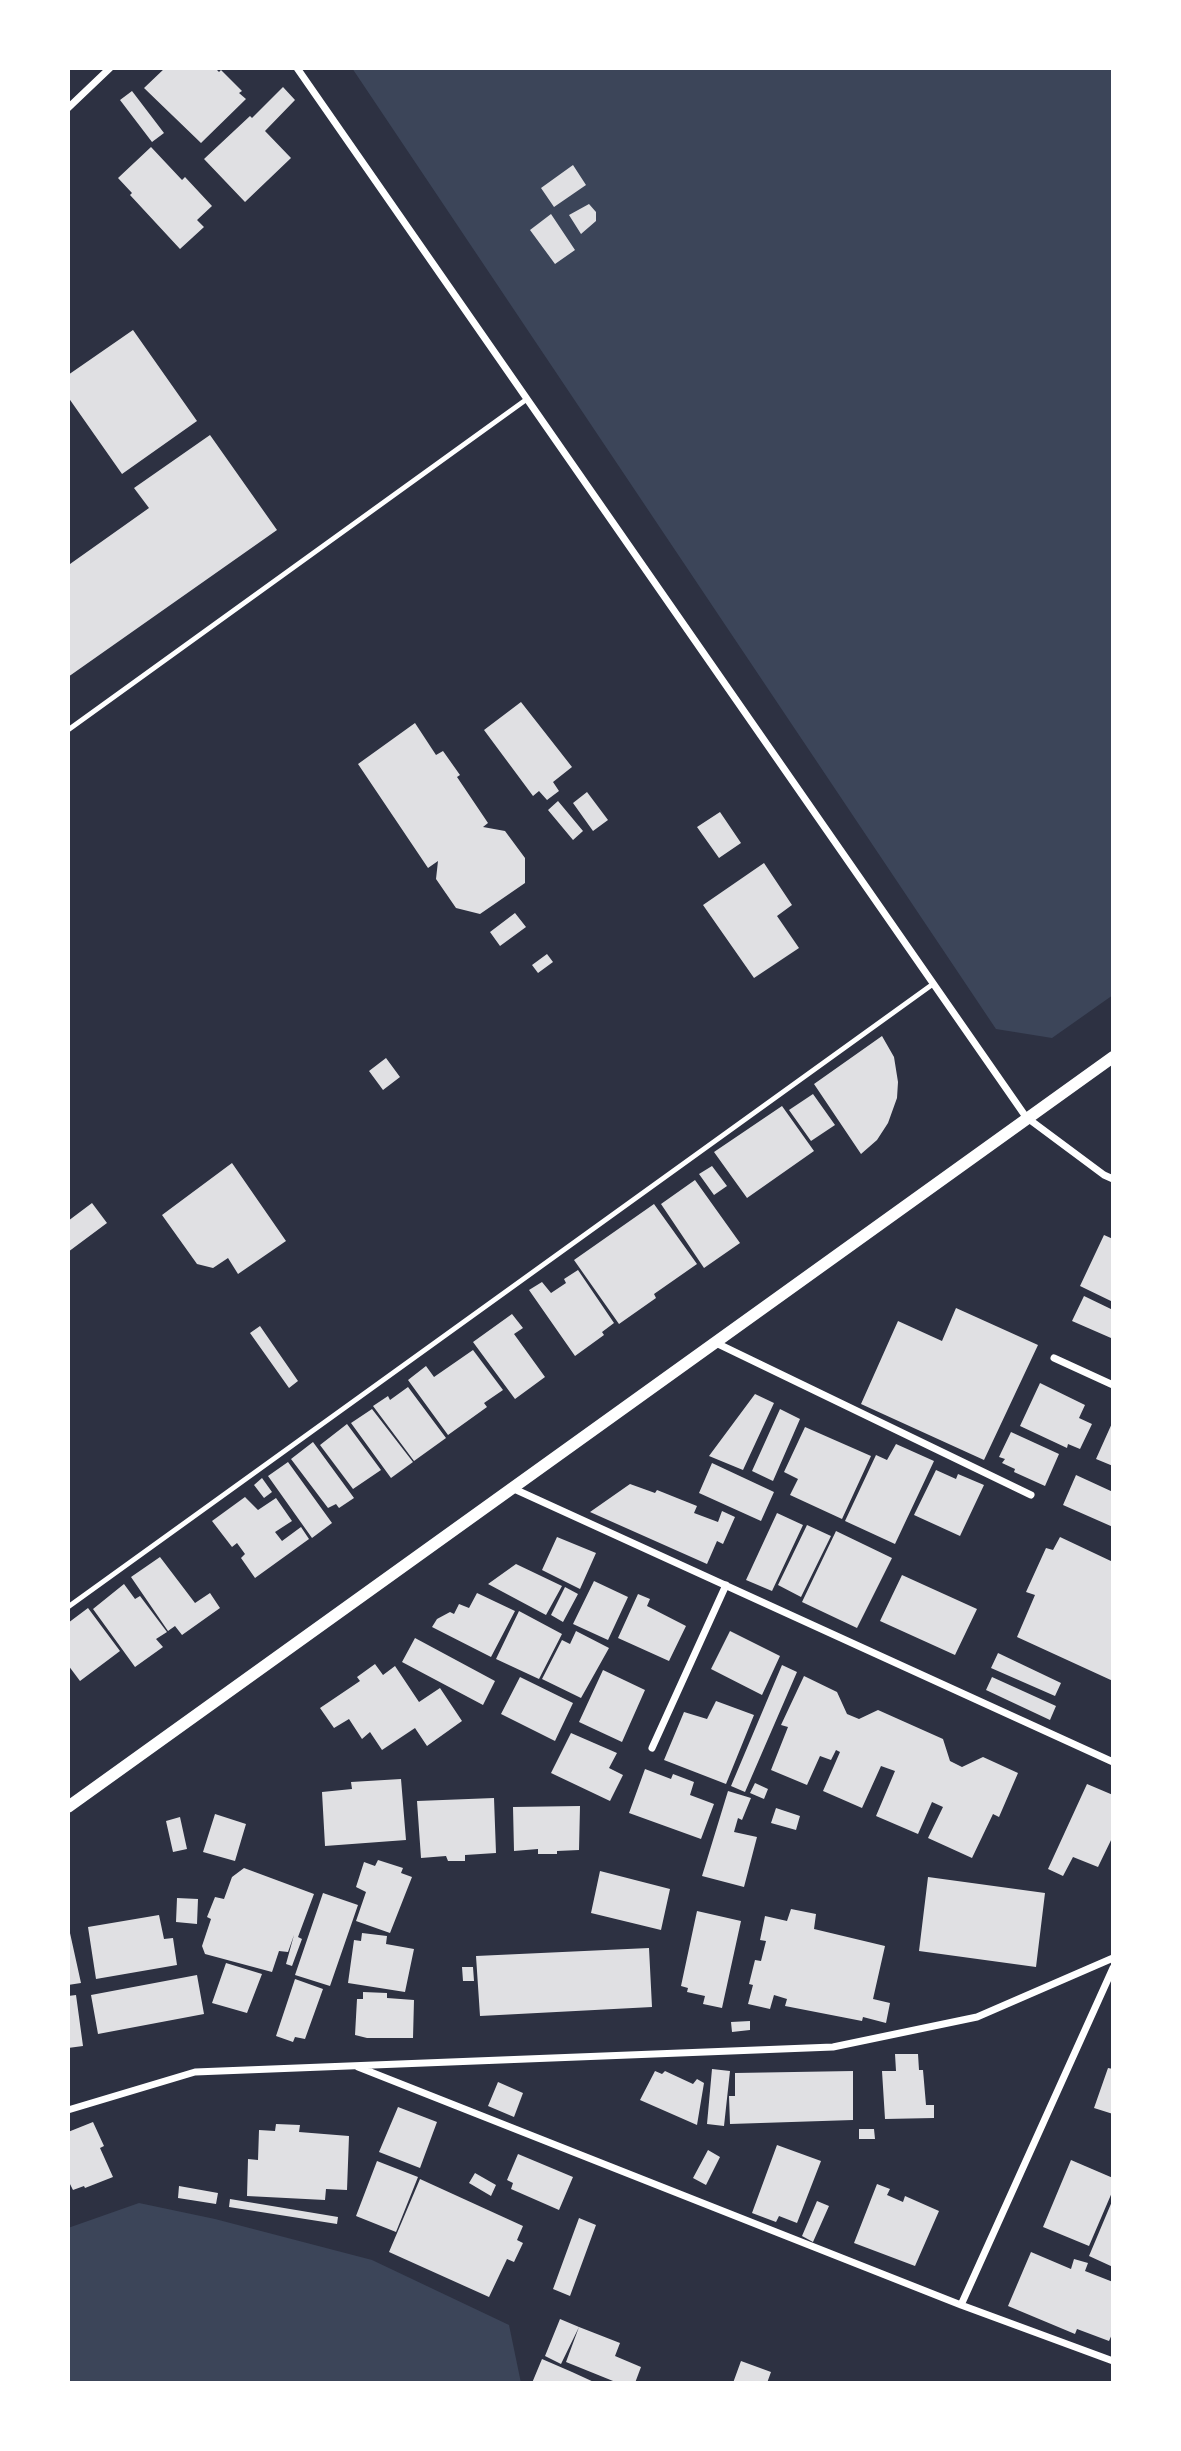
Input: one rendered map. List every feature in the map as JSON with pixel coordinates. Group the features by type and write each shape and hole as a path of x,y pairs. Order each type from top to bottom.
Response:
{"street":[{"path":"68,108 110,68"},
{"path":"297,68 1026,1117 1113,1179"},
{"path":"68,1807 1113,1057"},
{"path":"713,1342 1031,1495"},
{"path":"1054,1358 1113,1385"},
{"path":"511,1488 1113,1762"},
{"path":"652,1748 726,1586"},
{"path":"68,2110 195,2072 833,2047 977,2017 1113,1958"},
{"path":"961,2305 1113,1968"},
{"path":"354,2065 961,2305 1113,2361"}],"lane":[{"path":"68,730 527,399"},
{"path":"68,1607 933,984"}],"shaded area":[{"path":"352,68 1113,68 1113,995 1052,1038 996,1029"},
{"path":"139,2203 215,2219 372,2260 509,2325 521,2383 68,2383 68,2228"}],"building":[{"path":"165,68 221,70 242,91 239,93 246,99 201,143 144,88"},
{"path":"283,87 295,100 265,131 291,158 245,202 204,159"},
{"path":"132,91 164,133 152,142 120,100"},
{"path":"151,147 182,180 185,177 212,206 197,220 204,227 180,249 130,195 132,193 118,178"},
{"path":"573,165 586,185 554,207 541,188"},
{"path":"589,204 596,212 596,221 581,234 569,215"},
{"path":"551,214 575,250 555,264 530,230"},
{"path":"133,330 197,421 122,474 68,397 68,375"},
{"path":"210,435 277,530 68,677 68,561 70,564 149,508 134,488"},
{"path":"521,702 572,767 553,782 559,791 547,800 539,791 533,796 484,730"},
{"path":"415,723 436,755 443,751 460,775 457,777 488,823 483,827 505,831 525,858 525,883 480,914 456,908 436,879 438,861 428,868 358,764"},
{"path":"587,792 608,820 593,831 573,803"},
{"path":"558,801 583,831 573,840 548,810"},
{"path":"720,812 741,843 719,858 697,827"},
{"path":"764,863 792,905 777,916 799,948 754,978 703,905"},
{"path":"515,913 526,927 500,946 490,932"},
{"path":"547,954 553,962 538,973 532,965"},
{"path":"882,1036 894,1057 898,1082 897,1098 888,1123 877,1140 861,1154 814,1084"},
{"path":"386,1058 400,1077 383,1090 369,1071"},
{"path":"813,1094 835,1125 811,1141 789,1110"},
{"path":"782,1106 814,1151 747,1198 714,1152"},
{"path":"232,1163 286,1241 238,1274 228,1258 213,1268 197,1264 162,1215"},
{"path":"712,1166 727,1186 714,1195 699,1174"},
{"path":"695,1180 740,1243 704,1268 661,1204"},
{"path":"92,1203 107,1223 68,1252 68,1221"},
{"path":"654,1204 697,1264 654,1294 656,1298 619,1324 574,1260"},
{"path":"1104,1235 1113,1239 1113,1302 1080,1286"},
{"path":"578,1270 614,1323 602,1332 604,1335 575,1356 529,1290 542,1282 551,1293 566,1283 564,1279"},
{"path":"1084,1296 1113,1310 1111,1338 1072,1321"},
{"path":"956,1308 1038,1345 984,1460 861,1404 898,1321 942,1341"},
{"path":"512,1314 523,1328 514,1334 545,1377 515,1399 473,1342"},
{"path":"260,1326 298,1381 289,1388 250,1333"},
{"path":"473,1350 503,1390 484,1403 487,1407 448,1435 408,1380 426,1366 434,1377"},
{"path":"1040,1383 1085,1405 1079,1418 1092,1424 1080,1449 1068,1444 1067,1448 1020,1426"},
{"path":"408,1387 446,1438 414,1461 373,1406 388,1396 390,1400"},
{"path":"755,1394 774,1403 743,1470 709,1456"},
{"path":"372,1409 413,1462 391,1478 351,1423"},
{"path":"780,1409 800,1419 773,1481 752,1471"},
{"path":"1113,1421 1113,1466 1096,1459"},
{"path":"347,1424 381,1470 353,1489 320,1445"},
{"path":"805,1427 871,1456 842,1519 790,1495 798,1479 784,1472"},
{"path":"1011,1432 1059,1454 1045,1486 1014,1472 1015,1469 1002,1463 1005,1459 999,1457"},
{"path":"313,1442 354,1498 339,1508 336,1504 328,1508 291,1459"},
{"path":"896,1444 934,1461 895,1544 845,1521 876,1455 887,1460"},
{"path":"288,1462 332,1523 312,1538 268,1476"},
{"path":"712,1463 774,1492 761,1521 699,1493"},
{"path":"936,1470 956,1479 958,1474 984,1485 960,1536 914,1515"},
{"path":"1076,1475 1113,1492 1113,1527 1063,1505"},
{"path":"262,1478 272,1492 264,1498 254,1485"},
{"path":"630,1484 655,1493 657,1490 697,1506 694,1513 718,1522 722,1511 735,1517 723,1544 717,1541 707,1564 590,1512"},
{"path":"245,1497 258,1510 276,1498 292,1521 275,1532 282,1541 301,1527 309,1539 255,1578 241,1558 245,1554 237,1543 232,1547 212,1521"},
{"path":"777,1513 803,1525 772,1591 746,1580"},
{"path":"807,1525 831,1536 801,1597 778,1585"},
{"path":"836,1531 892,1558 857,1628 802,1602"},
{"path":"557,1537 596,1553 580,1589 542,1570"},
{"path":"1060,1537 1113,1562 1113,1681 1017,1637 1035,1595 1026,1592 1046,1548 1053,1550"},
{"path":"160,1557 195,1603 210,1593 220,1608 182,1635 175,1626 168,1631 131,1577"},
{"path":"516,1564 562,1586 546,1615 488,1584"},
{"path":"902,1575 977,1609 955,1655 880,1621"},
{"path":"594,1581 628,1597 608,1640 573,1624"},
{"path":"124,1584 135,1599 140,1596 167,1632 156,1639 163,1647 135,1667 93,1609"},
{"path":"565,1587 578,1594 563,1622 551,1615"},
{"path":"477,1593 515,1611 491,1657 432,1627 437,1619 450,1612 454,1614 459,1604 469,1608"},
{"path":"638,1594 650,1599 647,1606 686,1626 669,1661 618,1638"},
{"path":"88,1608 120,1651 80,1681 68,1665 68,1623"},
{"path":"519,1611 562,1634 539,1679 496,1659"},
{"path":"576,1631 609,1648 581,1698 542,1679 562,1640 570,1644"},
{"path":"730,1631 780,1656 762,1695 711,1669"},
{"path":"415,1638 495,1681 483,1705 402,1662"},
{"path":"998,1653 1061,1683 1055,1696 991,1668"},
{"path":"375,1664 383,1675 395,1666 419,1702 440,1688 462,1721 427,1746 415,1728 382,1750 370,1732 362,1739 349,1719 334,1728 320,1708 360,1681 357,1677"},
{"path":"782,1665 797,1672 745,1792 731,1786"},
{"path":"603,1670 645,1690 622,1742 579,1722"},
{"path":"804,1676 837,1692 847,1714 859,1719 878,1710 943,1739 950,1761 962,1767 983,1757 1018,1773 999,1817 993,1814 972,1858 928,1838 943,1807 932,1802 918,1834 876,1816 895,1771 881,1766 862,1808 823,1791 840,1752 836,1750 831,1760 820,1756 807,1785 771,1770 788,1727 781,1725"},
{"path":"520,1677 573,1703 555,1741 501,1714"},
{"path":"992,1677 1056,1706 1050,1720 986,1690"},
{"path":"716,1701 754,1715 726,1784 664,1760 684,1712 707,1719"},
{"path":"571,1733 617,1753 609,1768 623,1775 610,1801 551,1773"},
{"path":"645,1769 671,1779 673,1774 694,1782 690,1795 714,1804 701,1839 629,1813"},
{"path":"401,1779 406,1840 325,1846 322,1792 352,1789 351,1782"},
{"path":"755,1783 768,1789 764,1799 750,1793"},
{"path":"1087,1784 1113,1795 1113,1836 1098,1867 1073,1857 1063,1876 1048,1869"},
{"path":"728,1791 751,1798 742,1820 738,1818 734,1832 757,1837 744,1887 702,1876"},
{"path":"494,1798 496,1853 465,1855 465,1861 448,1861 446,1856 421,1858 417,1801"},
{"path":"580,1806 579,1850 557,1851 557,1854 538,1854 538,1849 514,1851 513,1807"},
{"path":"776,1808 800,1816 796,1830 771,1823"},
{"path":"215,1814 246,1824 235,1861 203,1852"},
{"path":"180,1817 187,1849 173,1852 166,1821"},
{"path":"378,1860 403,1868 401,1873 412,1877 390,1933 356,1921 366,1892 356,1887 364,1862 375,1866"},
{"path":"244,1868 314,1894 298,1937 302,1939 292,1966 286,1964 294,1935 288,1952 279,1951 272,1972 205,1954 202,1946 211,1919 207,1917 215,1897 224,1899 232,1877"},
{"path":"600,1871 670,1889 661,1930 591,1913"},
{"path":"928,1877 1045,1893 1036,1967 919,1951"},
{"path":"323,1893 358,1905 330,1986 295,1975"},
{"path":"177,1898 198,1899 197,1924 176,1922"},
{"path":"791,1909 816,1914 814,1929 885,1946 873,1999 890,2003 886,2023 785,2006 787,1999 774,1995 770,2009 748,2004 753,1985 749,1984 755,1960 761,1961 766,1941 760,1940 765,1916 787,1921"},
{"path":"697,1911 741,1921 722,2008 703,2004 705,1996 687,1992 688,1988 681,1986"},
{"path":"159,1915 164,1939 173,1938 177,1965 96,1979 88,1927"},
{"path":"68,1924 81,1983 68,1985"},
{"path":"362,1933 387,1936 386,1944 414,1949 405,1992 348,1983 354,1940 361,1941"},
{"path":"649,1948 652,2007 480,2016 476,1956"},
{"path":"226,1963 262,1974 247,2013 212,2003"},
{"path":"462,1967 473,1967 474,1981 463,1981"},
{"path":"197,1975 204,2014 98,2034 91,1995"},
{"path":"295,1979 323,1989 305,2039 295,2037 293,2042 276,2036"},
{"path":"363,1992 387,1993 387,1998 414,2000 413,2038 367,2038 355,2035 357,1999 363,1999"},
{"path":"76,1995 83,2046 68,2048 68,1996"},
{"path":"750,2021 750,2030 732,2032 731,2022"},
{"path":"895,2054 918,2054 919,2070 923,2070 926,2105 934,2105 934,2118 885,2119 882,2071 896,2071"},
{"path":"1108,2068 1113,2069 1113,2114 1094,2108"},
{"path":"712,2069 730,2071 724,2126 707,2124"},
{"path":"655,2071 662,2074 665,2071 693,2084 697,2079 704,2083 697,2125 640,2100"},
{"path":"853,2071 853,2120 730,2124 729,2096 735,2096 735,2073"},
{"path":"498,2082 523,2093 514,2117 488,2106"},
{"path":"398,2107 437,2122 420,2168 379,2152"},
{"path":"93,2122 104,2146 100,2148 113,2177 73,2190 68,2180 68,2132"},
{"path":"276,2124 300,2125 299,2132 349,2136 347,2190 326,2189 325,2200 247,2196 248,2159 258,2160 259,2130 275,2131"},
{"path":"859,2129 874,2129 875,2139 859,2139"},
{"path":"777,2145 821,2161 797,2223 779,2216 776,2222 752,2213"},
{"path":"708,2150 720,2157 706,2185 693,2178"},
{"path":"518,2154 573,2177 559,2210 511,2189 513,2183 507,2180"},
{"path":"1071,2160 1113,2178 1113,2190 1089,2246 1043,2227"},
{"path":"377,2161 418,2177 396,2232 356,2216"},
{"path":"475,2173 496,2185 491,2196 469,2183"},
{"path":"420,2179 523,2226 517,2240 523,2243 514,2262 507,2259 489,2297 389,2252"},
{"path":"877,2184 890,2189 887,2195 903,2202 905,2196 939,2211 915,2266 854,2243"},
{"path":"179,2186 218,2193 216,2204 178,2198"},
{"path":"230,2199 338,2217 337,2224 229,2207"},
{"path":"1113,2199 1113,2267 1089,2256"},
{"path":"817,2201 829,2206 813,2242 802,2236"},
{"path":"579,2218 596,2225 570,2296 553,2289"},
{"path":"1031,2252 1071,2269 1074,2259 1088,2263 1085,2271 1113,2282 1113,2332 1109,2341 1077,2329 1075,2334 1008,2306"},
{"path":"560,2319 579,2327 561,2364 545,2356"},
{"path":"579,2327 620,2343 615,2356 641,2367 635,2383 618,2383 566,2362"},
{"path":"542,2359 572,2372 596,2383 532,2383"},
{"path":"741,2361 771,2372 767,2383 733,2383"}]}
